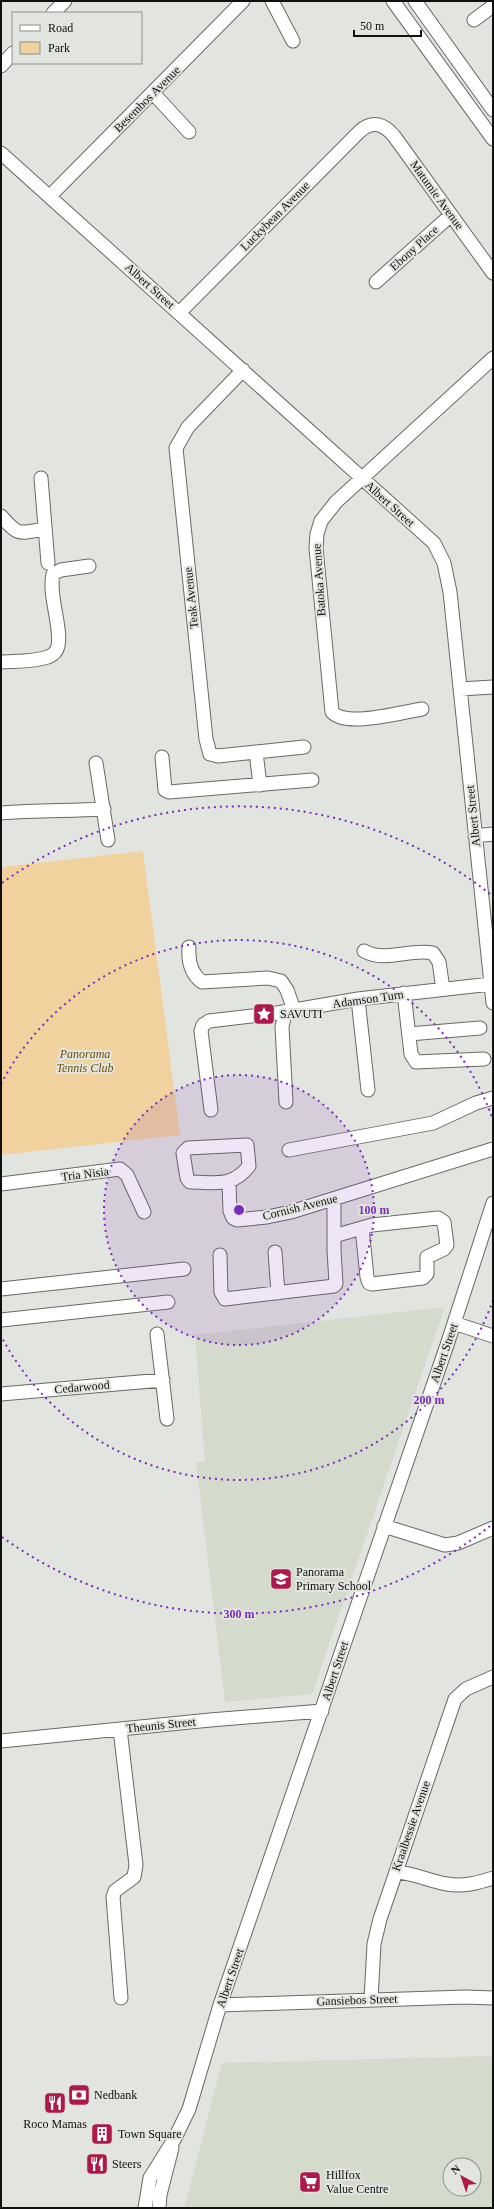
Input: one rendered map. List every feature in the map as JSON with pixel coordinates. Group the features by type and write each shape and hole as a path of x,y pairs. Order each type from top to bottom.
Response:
{"street":[{"path":"54,12 65,1"},
{"name":"Besembos Avenue","path":"50,196 243,1"},
{"path":"272,1 293,41"},
{"path":"393,1 493,139"},
{"path":"415,1 493,110"},
{"path":"474,20 493,6"},
{"path":"1,66 12,54"},
{"path":"153,93 190,132"},
{"name":"Luckybean Avenue","path":"179,313 360,131 370,124 375,124"},
{"name":"Matumie Avenue","path":"375,124 382,125 390,132 493,273"},
{"name":"Albert Street","path":"1,153 363,478 434,543 441,554 450,592 493,1003"},
{"name":"Ebony Place","path":"376,282 451,215"},
{"name":"Batoka Avenue","path":"422,709 353,720 336,716 330,708 318,580 317,534 321,521 328,510 493,358"},
{"name":"Teak Avenue","path":"243,370 188,428 179,441 176,454 207,745 212,756 304,747"},
{"path":"41,478 48,563"},
{"path":"1,516 14,531 18,533 45,529"},
{"path":"1,662 48,657 55,652 58,643 52,587 53,574 61,570 89,566"},
{"path":"460,689 493,687"},
{"path":"256,752 260,785"},
{"path":"162,757 165,790 169,792 312,780"},
{"path":"96,763 108,840"},
{"path":"1,813 33,810 54,812 104,810"},
{"path":"475,836 493,834"},
{"path":"189,947 190,966 196,977 202,982 268,978 281,981 288,990 282,1027 286,1102"},
{"path":"364,951 378,957 421,952 433,953 439,962 443,989"},
{"name":"Adamson Turn","path":"211,1110 201,1030 203,1025 216,1020 285,1012 358,999 491,984"},
{"path":"404,993 412,1057 416,1062 484,1059"},
{"path":"358,999 368,1090"},
{"path":"409,1034 480,1028"},
{"path":"289,1150 433,1123 476,1103 493,1098"},
{"path":"248,1145 249,1166 229,1183 188,1180 186,1176 184,1150 188,1148 248,1145"},
{"name":"Cornish Avenue","path":"229,1183 230,1211 233,1218 237,1220 283,1214 334,1200 493,1149"},
{"name":"Tria Nisia","path":"1,1184 120,1169 127,1175 144,1212"},
{"path":"220,1255 221,1292 225,1299 335,1286 334,1200"},
{"name":"Albert Street","path":"145,2208 150,2178 175,2138 189,2109 220,2006 454,1323 493,1203"},
{"path":"334,1236 362,1228 438,1218 444,1222 447,1245 444,1249 427,1257 427,1274 423,1278 372,1284 367,1277 362,1228"},
{"path":"275,1252 278,1293"},
{"path":"1,1289 184,1269"},
{"path":"1,1320 168,1302"},
{"path":"454,1323 493,1336"},
{"path":"157,1334 167,1419"},
{"name":"Cedarwood","path":"1,1394 163,1380"},
{"path":"384,1526 445,1545 458,1544 493,1528"},
{"name":"Kraalbessie Avenue","path":"371,2000 374,1944 396,1872 456,1698 466,1689 493,1677"},
{"name":"Theunis Street","path":"1,1741 322,1711"},
{"path":"120,1729 136,1865 134,1877 115,1891 113,1897 121,1998"},
{"path":"396,1872 408,1873 448,1885 465,1885 493,1878"},
{"name":"Gansiebos Street","path":"220,2006 371,2000 493,1998"},
{"name":"Albert Street","path":"159,2208 160,2195 175,2138"}],"shaded area":[{"name":"Panorama Primary School","path":"445,1307 312,1694 225,1702 196,1462 205,1462 195,1335"},
{"path":"493,2056 493,2208 184,2208 222,2063"}],"green space":[{"name":"Panorama Tennis Club","path":"143,851 180,1135 1,1155 1,867"}],"place":[{"name":"SAVUTI","path":"264,1014"},
{"name":"Panorama Primary School","path":"281,1579"},
{"name":"Nedbank","path":"79,2095"},
{"name":"Roco Mamas","path":"55,2103"},
{"name":"Town Square","path":"102,2134"},
{"name":"Steers","path":"97,2164"},
{"name":"Hillfox Value Centre","path":"310,2182"}]}
